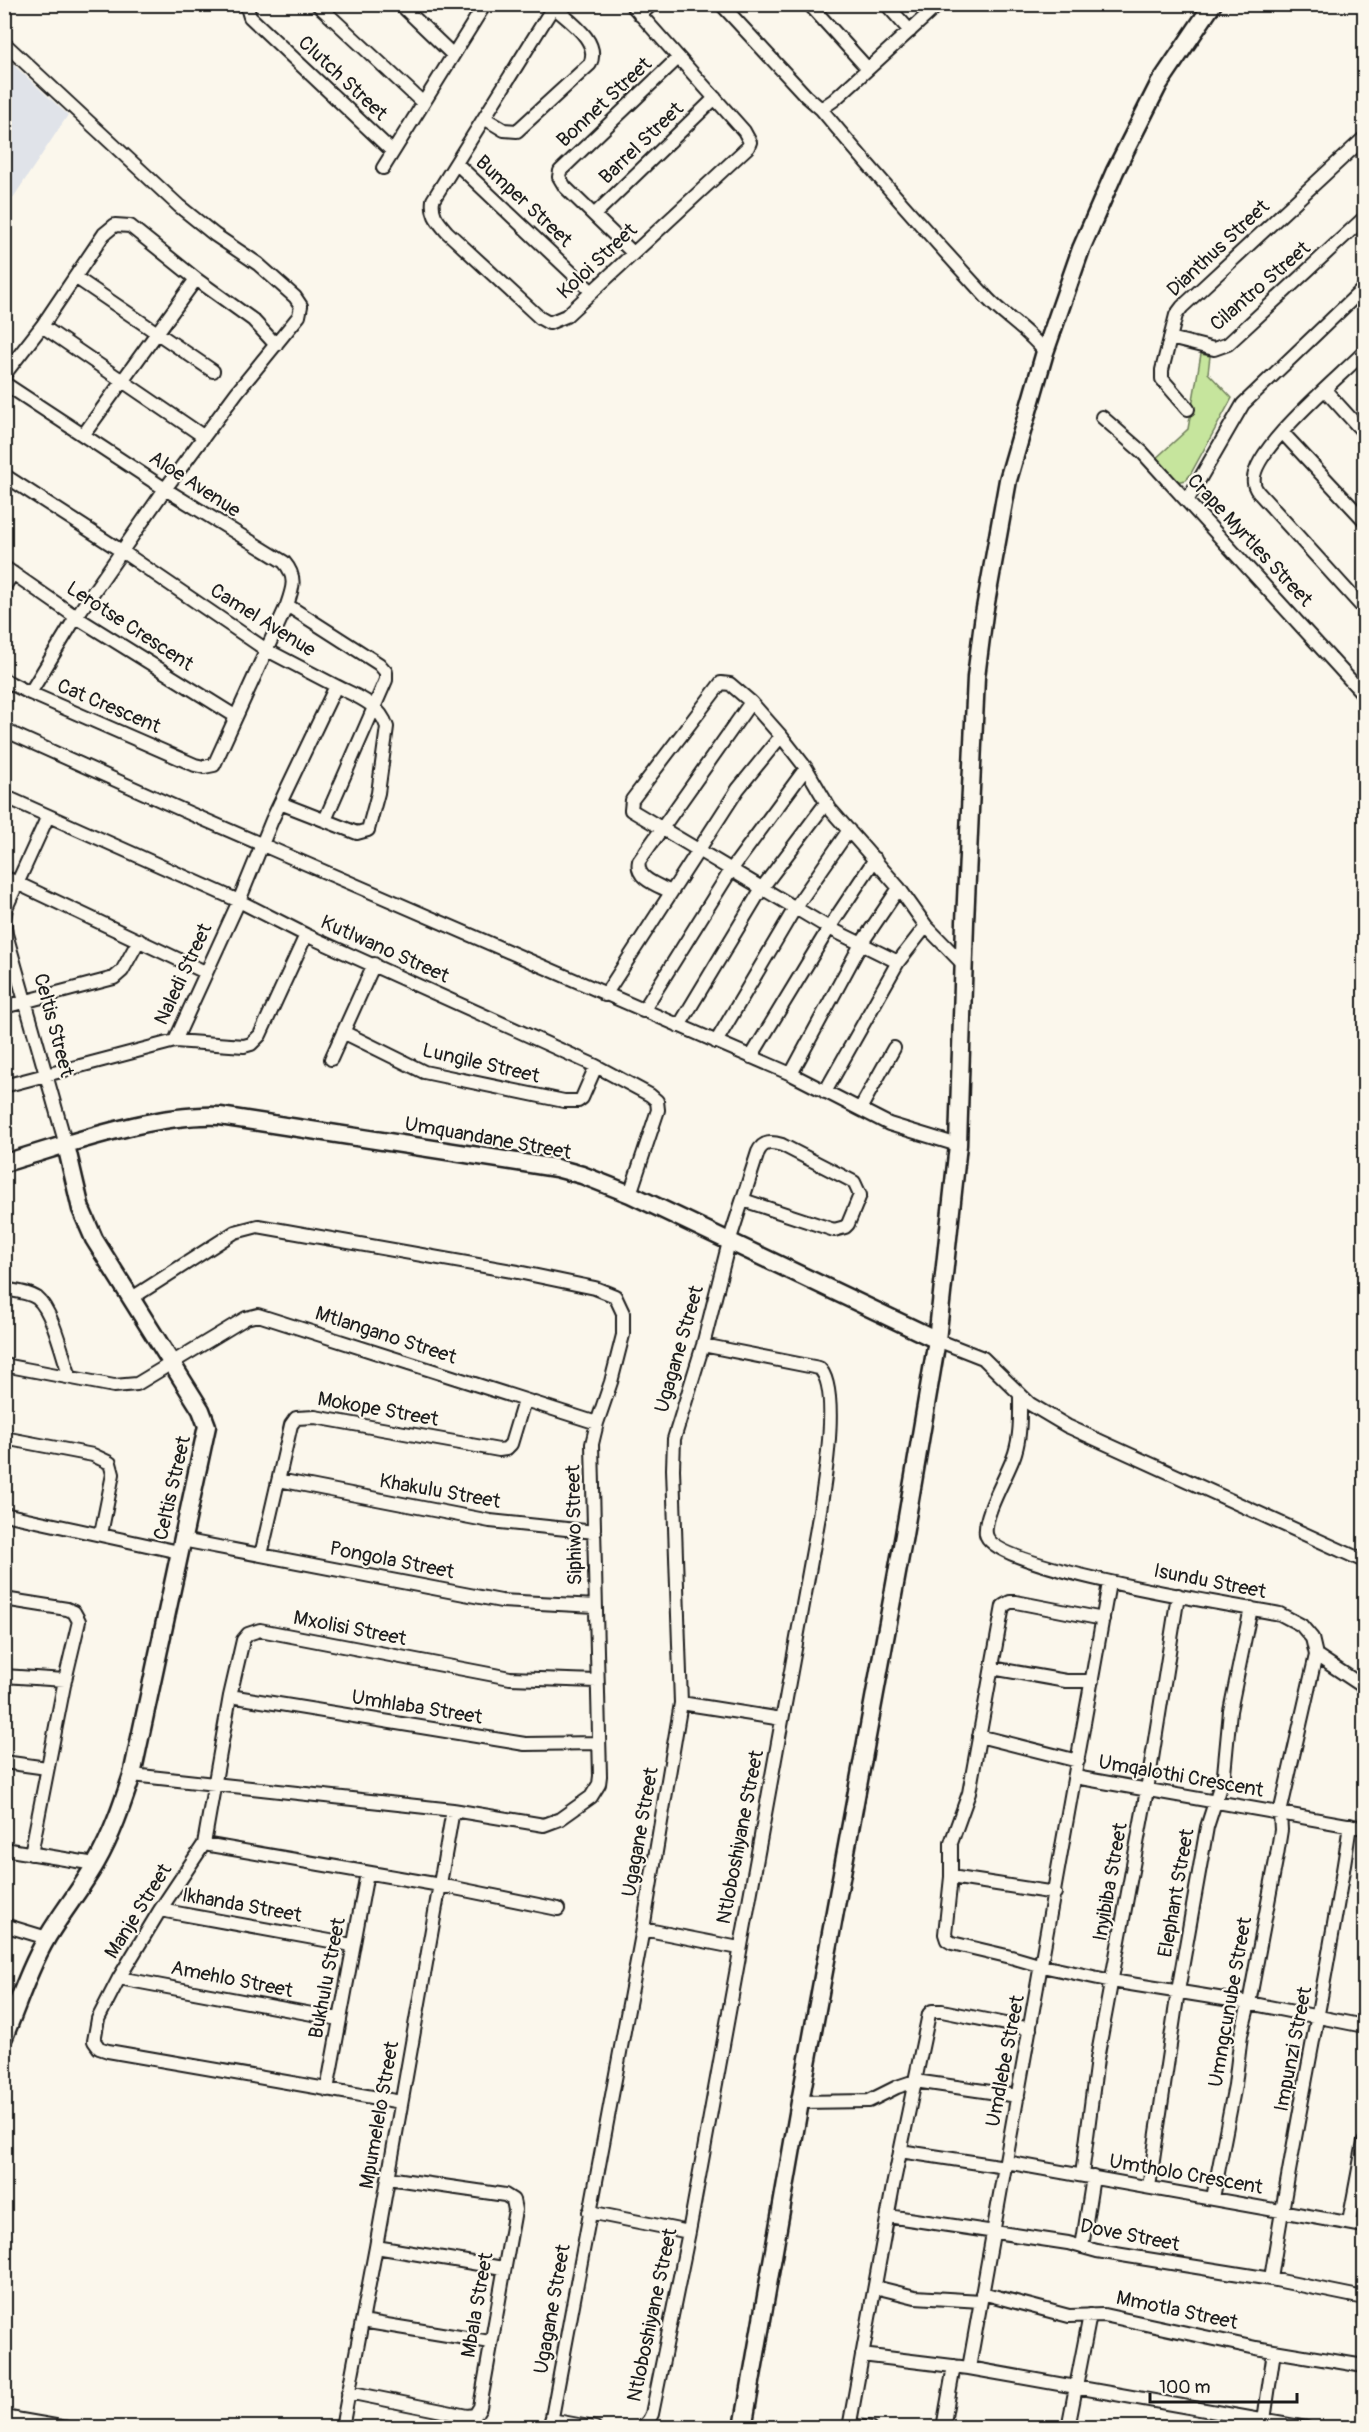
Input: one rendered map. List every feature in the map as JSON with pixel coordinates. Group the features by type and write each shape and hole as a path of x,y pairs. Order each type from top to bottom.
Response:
{"street":[{"name":"Clutch Street","path":"246,4 250,17 393,152"},
{"path":"317,4 423,103"},
{"path":"400,4 453,55"},
{"name":"Koloi Street","path":"554,6 433,200 431,209 447,232 543,321 555,322 592,292 748,147 747,135 631,4"},
{"path":"640,15 652,4"},
{"path":"722,4 806,96 821,109 987,298 1028,331 1045,352"},
{"path":"809,4 868,69"},
{"path":"886,4 910,31"},
{"path":"821,109 831,103 939,4"},
{"path":"1195,28 1197,17 1205,4"},
{"path":"743,2427 800,2102 857,1799 937,1340 958,1145 963,964 979,646 1008,480 1045,352 1081,249 1115,171 1159,84 1213,4"},
{"path":"383,168 484,5"},
{"path":"484,118 504,130 517,131 590,64 593,55 591,43 554,6"},
{"name":"Cat Crescent","path":"4,43 178,206 214,235 258,264 296,297 301,306 301,313 203,435 165,489 76,617 30,693 204,767 210,767 217,760 265,649"},
{"name":"Bonnet Street","path":"633,253 565,187 559,177 560,171 678,58"},
{"name":"Barrel Street","path":"594,215 715,98"},
{"name":"Dianthus Street","path":"1188,410 1162,379 1176,315 1365,138"},
{"name":"Bumper Street","path":"456,163 592,292"},
{"name":"Cilantro Street","path":"1170,338 1214,349 1228,344 1365,218"},
{"path":"4,375 42,326 107,230 121,225 130,226 196,279 253,320 276,345"},
{"path":"75,277 213,371"},
{"path":"84,434 196,279"},
{"path":"1187,501 1243,404 1365,288"},
{"path":"42,326 125,380 203,435"},
{"path":"1365,352 1272,442 1255,473 1254,483 1258,492 1365,609"},
{"name":"Aloe Avenue","path":"4,383 165,489 284,562 291,570 294,585 287,605 265,649"},
{"path":"1325,390 1365,433"},
{"name":"Crape Myrtles Street","path":"1102,417 1142,452 1365,695"},
{"path":"1282,432 1365,520"},
{"name":"Camel Avenue","path":"4,475 123,552 265,649 374,706"},
{"path":"4,587 9,570"},
{"name":"Lerotse Crescent","path":"9,570 76,617 235,716"},
{"path":"287,605 384,668 386,680 325,820"},
{"path":"4,680 30,693"},
{"path":"898,962 829,928 633,812 630,807 632,800 721,682 728,682 751,702 781,736 806,768 826,803 899,888 926,926 963,964"},
{"path":"239,901 280,803 336,686"},
{"path":"670,892 643,877 638,868 641,858 751,702"},
{"path":"280,803 357,833 367,832 378,794 387,735 385,720 374,706"},
{"path":"4,730 605,995 791,1074 906,1131 958,1145"},
{"path":"605,995 749,774 781,736"},
{"path":"643,1011 731,870 806,768"},
{"name":"Kutlwano Street","path":"4,796 239,901 306,935 597,1066 650,1095 657,1101 658,1110 630,1194"},
{"path":"679,1026 762,888 826,803"},
{"name":"Celtis Street","path":"4,2037 26,1981 47,1938 95,1864 117,1820 132,1775 207,1426 201,1410 88,1226 72,1176 66,1145 6,934 4,920 6,908 48,816"},
{"path":"716,1042 795,908 849,830"},
{"path":"751,1057 829,928 875,860"},
{"path":"4,877 205,972"},
{"path":"791,1074 861,944 899,888"},
{"name":"Naledi Street","path":"4,1086 175,1041 239,901"},
{"path":"825,1092 898,962 926,926"},
{"path":"175,1041 244,1046 256,1040 306,935"},
{"path":"4,1007 27,1003 114,978 122,971 139,940"},
{"path":"331,1059 374,964"},
{"name":"Lungile Street","path":"343,1032 424,1072 564,1101 578,1101 582,1098 597,1066"},
{"path":"861,1109 894,1048"},
{"name":"Umquandane Street","path":"4,1163 171,1118 196,1115 220,1116 556,1168 582,1175 630,1194 937,1340"},
{"name":"Ugagane Street","path":"550,2424 643,1929 681,1703 674,1446 729,1242 758,1152 763,1145 771,1143 782,1145 854,1182 860,1195 848,1224 840,1230 743,1200"},
{"name":"Siphiwo Street","path":"132,1298 235,1232 258,1226 595,1288 615,1296 622,1309 624,1321 620,1350 597,1423 592,1461 600,1776 596,1791 591,1797 552,1824 537,1825 453,1810 132,1775"},
{"path":"4,1289 30,1295 42,1304 70,1377"},
{"name":"Mtlangano Street","path":"4,1365 114,1386 128,1386 137,1384 246,1318 258,1315 597,1423"},
{"path":"937,1340 983,1358 1020,1395 1041,1412 1077,1431 1365,1560"},
{"name":"Ntloboshiyane Street","path":"642,2427 650,2420 652,2414 689,2232 824,1483 829,1439 827,1380 823,1372 813,1366 702,1345"},
{"name":"Isundu Street","path":"1020,1395 1017,1446 986,1528 988,1539 993,1546 1014,1556 1109,1582 1280,1614 1301,1625 1312,1638 1316,1655"},
{"name":"Mokope Street","path":"261,1555 293,1421 300,1417 315,1417 499,1450 506,1449 511,1444 524,1401"},
{"path":"4,1438 93,1455 110,1463 113,1474 101,1534"},
{"name":"Khakulu Street","path":"279,1480 490,1521 595,1532"},
{"name":"Pongola Street","path":"4,1514 101,1534 261,1555 501,1601 596,1606"},
{"path":"1075,1777 1109,1582"},
{"name":"Inyibiba Street","path":"1082,2247 1092,2091 1147,1790 1178,1595"},
{"path":"4,1599 67,1610 77,1615 79,1626 65,1680 31,1854"},
{"path":"1103,1618 1016,1602 1006,1603 1001,1611 969,1793 951,1843 951,1877 945,1923 947,1940 962,1946 1042,1966 1112,1981 1249,2003 1365,2026"},
{"name":"Elephant Street","path":"1149,2187 1178,1991 1207,1827 1224,1774 1232,1699 1251,1608"},
{"name":"Mxolisi Street","path":"204,1844 230,1696 243,1640 248,1634 260,1630 499,1676 597,1681"},
{"path":"1280,1814 1316,1655 1365,1687"},
{"path":"992,1668 1066,1681 1092,1681"},
{"path":"4,1676 65,1680"},
{"name":"Umhlaba Street","path":"230,1696 525,1744 600,1743"},
{"path":"681,1703 782,1719"},
{"path":"979,1736 1078,1761"},
{"path":"4,1762 47,1768"},
{"name":"Umqalothi Crescent","path":"1042,1966 1075,1777 1365,1828"},
{"name":"Mpumelelo Street","path":"342,2427 453,1810"},
{"name":"Umngcunube Street","path":"1214,2198 1235,2085 1241,2035 1279,1848 1280,1814"},
{"name":"Impunzi Street","path":"1271,2279 1281,2210 1333,1942 1350,1825"},
{"path":"204,1844 440,1885 558,1910"},
{"name":"Manje Street","path":"204,1844 160,1910 119,1978 98,2019 94,2042 99,2048 401,2102"},
{"path":"4,1849 95,1864"},
{"name":"Bukhulu Street","path":"327,2090 367,1873"},
{"path":"951,1877 1055,1893"},
{"name":"Ikhanda Street","path":"160,1910 352,1945"},
{"path":"4,1925 47,1938"},
{"path":"643,1929 739,1948"},
{"name":"Umdlebe Street","path":"1005,2165 1042,1966"},
{"name":"Amehlo Street","path":"119,1978 339,2019"},
{"path":"871,2427 849,2426 900,2151 928,2019 932,2011 942,2011 1030,2029"},
{"path":"800,2102 869,2101 915,2081 1018,2096"},
{"path":"1349,2222 1365,2142"},
{"name":"Umtholo Crescent","path":"900,2151 1087,2176 1365,2226"},
{"path":"969,2368 1005,2165"},
{"name":"Mbala Street","path":"348,2392 467,2416 475,2415 480,2407 515,2210 513,2200 509,2197 388,2178"},
{"path":"590,2212 689,2232"},
{"name":"Dove Street","path":"888,2216 1063,2242 1365,2298"},
{"path":"376,2247 503,2268"},
{"name":"Mmotla Street","path":"875,2288 915,2297 981,2297 1073,2317 1104,2314 1274,2350 1365,2366"},
{"path":"1068,2427 1090,2315"},
{"path":"362,2321 490,2342"},
{"path":"1264,2424 1274,2350"},
{"path":"862,2355 969,2368 1075,2386 1264,2424 1306,2427"},
{"path":"943,2427 954,2366"},
{"path":"4,2417 67,2427"},
{"path":"550,2424 595,2427"}],"shaded area":[{"path":"5,57 68,115 5,210"}],"green space":[{"path":"1201,354 1210,356 1208,373 1232,398 1190,475 1186,480 1175,482 1153,461 1188,429"}]}
